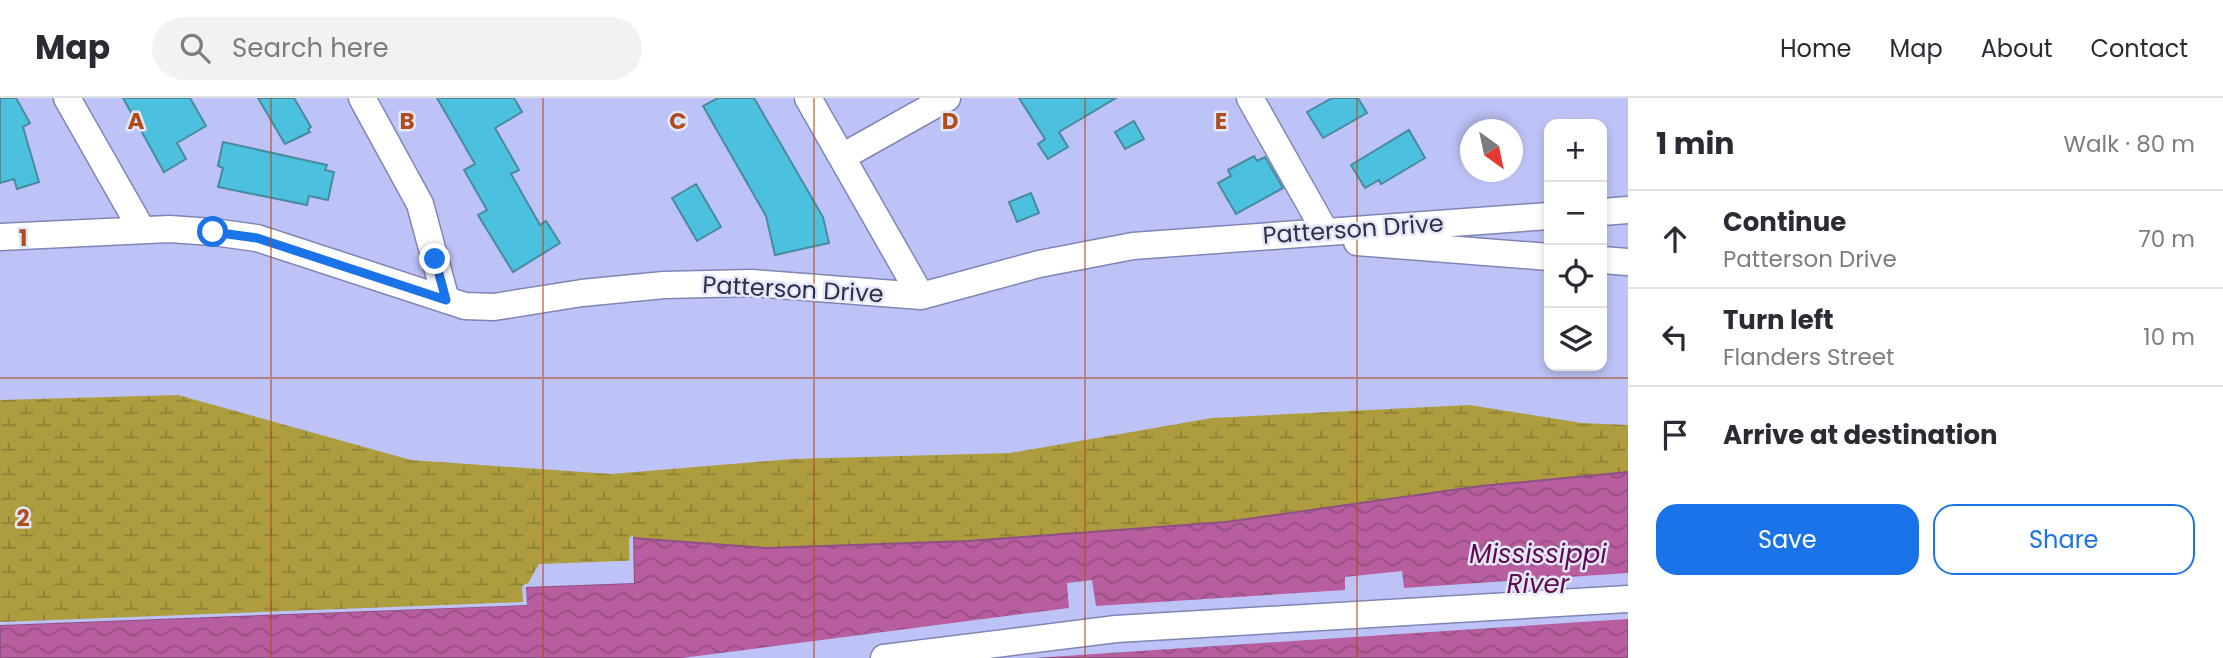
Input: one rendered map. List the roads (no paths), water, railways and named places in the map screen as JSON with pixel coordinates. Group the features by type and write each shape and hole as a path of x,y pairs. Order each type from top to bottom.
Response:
{"street":[{"path":"67,98 142,230"},
{"path":"362,98 419,204 446,300"},
{"path":"808,98 920,296"},
{"path":"842,157 947,98"},
{"path":"1250,98 1325,231 1358,242 1544,257"},
{"path":"1607,212 1628,210"},
{"name":"Patterson Drive","path":"0,237 169,229 257,238 465,306 494,307 582,293 664,285 752,283 920,296 1039,264 1133,246 1544,216"},
{"path":"1607,260 1628,262"},
{"path":"884,658 1116,629 1628,599"}],"water":[{"name":"Mississippi River","path":"1628,472 1628,658 0,658 0,625 526,605 526,587 634,583 633,538 766,548 968,541 1226,522 1481,486"}]}
